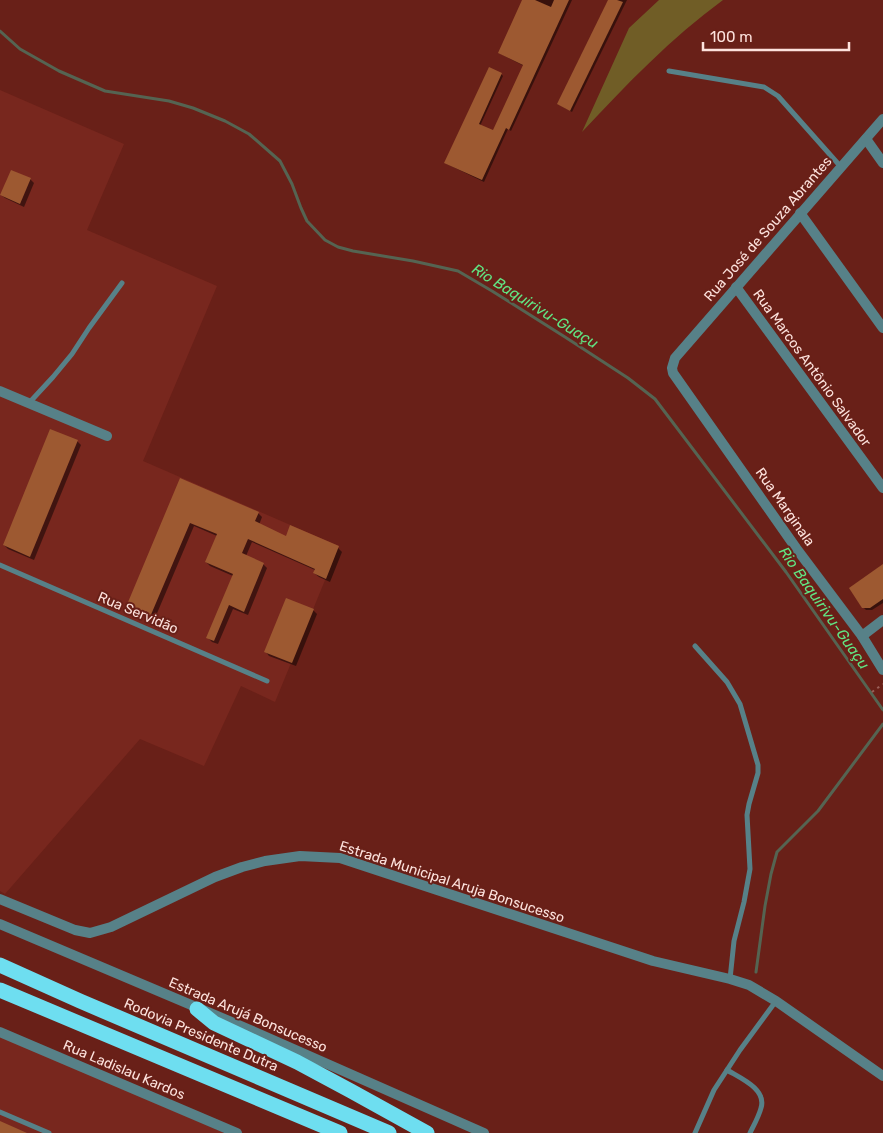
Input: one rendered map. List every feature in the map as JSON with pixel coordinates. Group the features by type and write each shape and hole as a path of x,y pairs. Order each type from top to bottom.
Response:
{"highway":[{"name":"Rodovia Presidente Dutra","path":"0,965 389,1133"},
{"path":"0,990 340,1133"},
{"path":"198,1008 214,1023 297,1062 427,1133"}],"street":[{"name":"Rua José de Souza Abrantes","path":"675,358 883,119"},
{"path":"866,139 883,163"},
{"path":"800,213 883,328"},
{"name":"Rua Marcos Antônio Salvador","path":"736,287 883,488"},
{"name":"Rua Marginala","path":"675,358 673,364 674,372 796,548 862,636 883,670"},
{"path":"0,391 107,436"},
{"path":"862,636 883,620"},
{"name":"Estrada Municipal Aruja Bonsucesso","path":"0,899 75,930 90,933 112,927 215,877 242,867 265,861 300,856 340,858 644,958 749,985 776,1001 883,1076"},
{"name":"Estrada Arujá Bonsucesso","path":"0,924 248,1029 484,1133"},
{"name":"Rua Ladislau Kardos","path":"0,1032 237,1133"}],"lane":[{"path":"669,70 764,87 778,96 841,167"},
{"path":"29,403 72,354 122,283"},
{"name":"Rua Servidão","path":"0,565 267,681"},
{"path":"695,646 727,682 740,704 758,764 758,773 747,815 750,870 734,941 730,979"},
{"path":"695,1133 714,1090 740,1050 776,1001"},
{"path":"727,1070 751,1085 761,1095 762,1106 750,1133"},
{"path":"0,1112 49,1133"}],"path":[{"path":"872,692 883,684"}],"shaded area":[{"path":"659,0 723,0 667,46 582,132 629,28"},
{"path":"0,90 124,144 87,230 217,286 143,461 339,546 275,702 241,686 204,766 140,739 5,894 0,891"},
{"path":"0,1036 225,1133 0,1133"}],"building":[{"path":"522,0 535,0 551,7 554,0 569,0 509,130 506,128 482,180 444,163 489,67 502,73 479,124 493,130 523,65 498,53"},
{"path":"608,0 623,2 570,111 557,104"},
{"path":"11,170 31,178 20,204 0,195"},
{"path":"50,429 78,440 30,557 3,545"},
{"path":"180,478 259,512 255,521 286,536 290,525 339,546 326,579 313,573 315,569 248,539 242,553 264,563 244,612 229,605 214,641 206,638 233,574 205,562 217,534 190,523 150,617 126,607"},
{"path":"883,564 883,599 870,608 862,608 849,588"},
{"path":"286,598 314,609 292,663 264,652"},
{"path":"0,1121 27,1133 0,1133"}],"waterway":[{"name":"Rio Baquirivu-Guaçu","path":"0,31 20,49 59,71 105,91 169,101 193,108 225,121 249,134 280,161 292,184 307,221 325,240 338,247 353,251 458,271 628,378 655,399 786,572 883,710"},
{"path":"756,972 765,906 777,852 818,811 883,724"}]}
